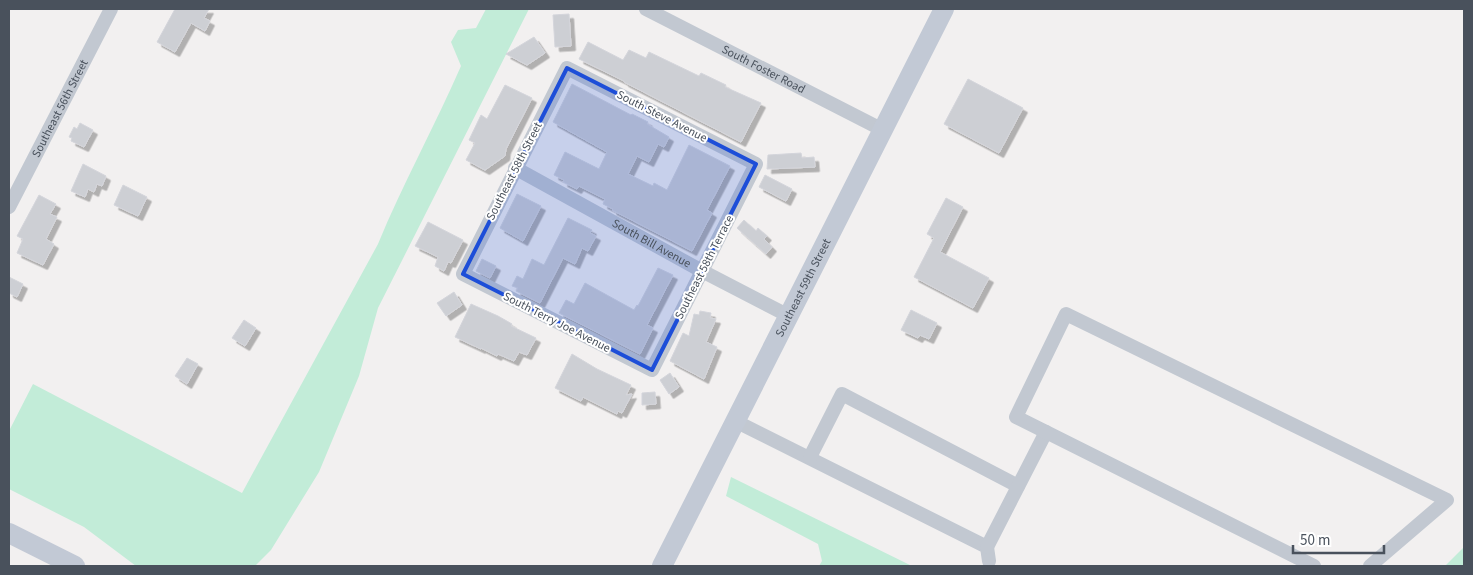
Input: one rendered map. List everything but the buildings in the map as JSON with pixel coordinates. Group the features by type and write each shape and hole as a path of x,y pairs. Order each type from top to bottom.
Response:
{"main road":[{"name":"Southeast 59th Street","path":"662,566 944,9"},
{"path":"9,533 75,566"}],"street":[{"name":"Southeast 56th Street","path":"9,207 111,9"},
{"name":"South Foster Road","path":"646,9 883,130"},
{"name":"South Steve Avenue","path":"567,68 756,164"},
{"name":"Southeast 58th Street","path":"463,274 567,68"},
{"name":"Southeast 58th Terrace","path":"652,370 756,164"},
{"name":"South Bill Avenue","path":"515,168 702,272 789,316"},
{"name":"South Terry Joe Avenue","path":"463,274 652,370"},
{"path":"1314,566 1016,417 1066,314 1446,500 1370,566"},
{"path":"810,457 842,394 1018,486"},
{"path":"735,421 810,457 988,554 1018,486 1046,432"}],"highlighted area":[{"path":"567,68 756,164 652,370 463,274"}],"green space":[{"path":"486,9 529,9 378,308 359,376 319,472 271,550 255,566 136,566 84,527 9,489 9,431 33,384 242,493 378,244 451,88 461,66 451,42 458,30 476,28"},
{"path":"731,477 912,566 819,566 822,561 818,544 726,496"},
{"path":"1464,547 1464,566 1445,566"}]}
